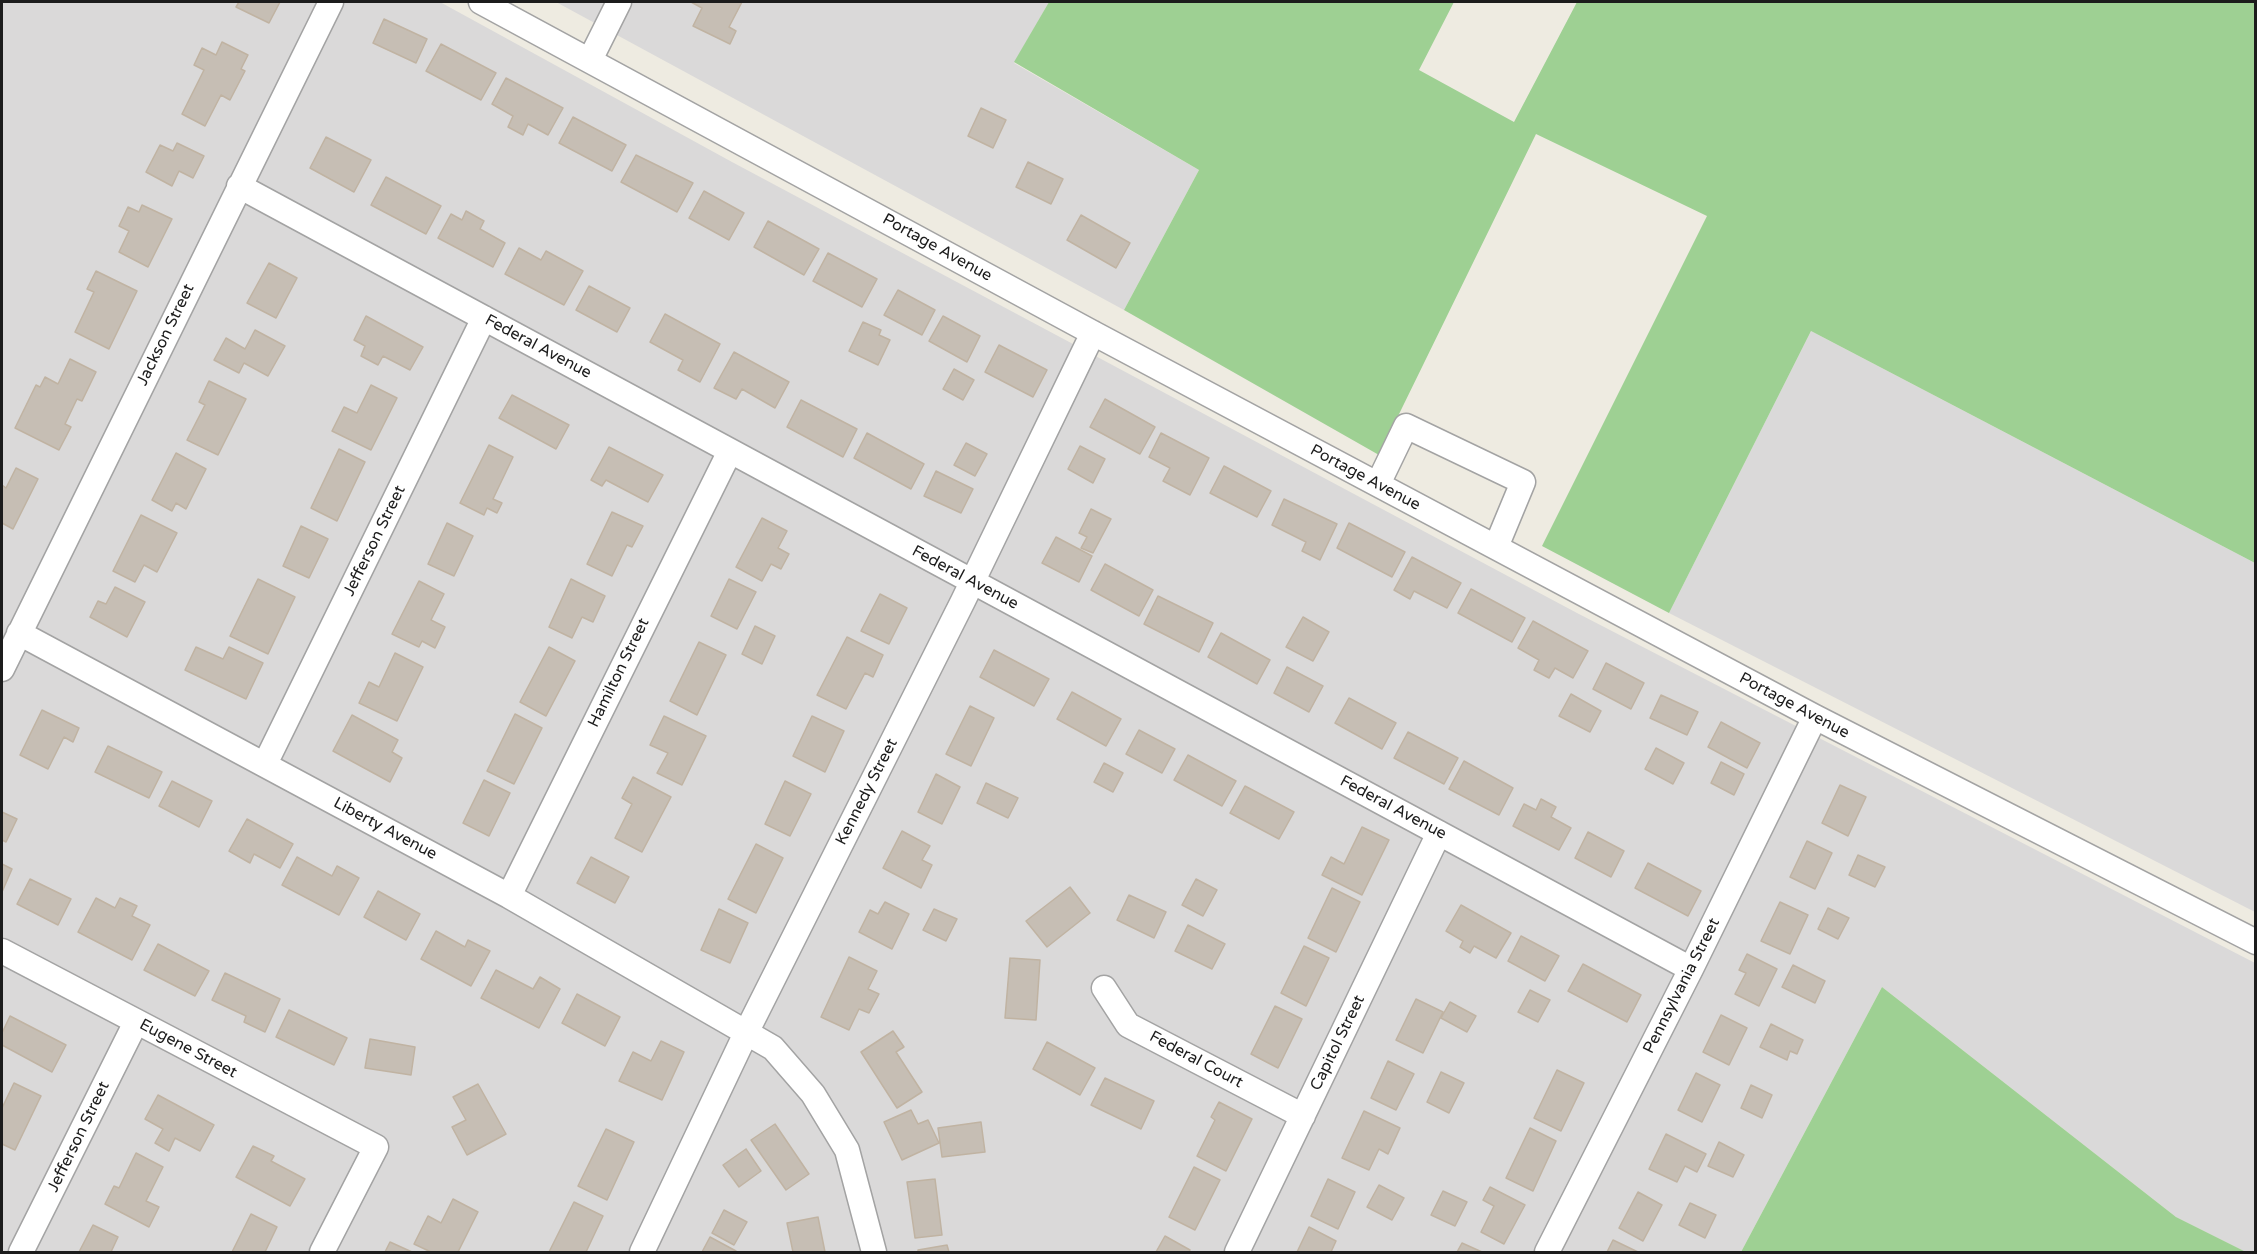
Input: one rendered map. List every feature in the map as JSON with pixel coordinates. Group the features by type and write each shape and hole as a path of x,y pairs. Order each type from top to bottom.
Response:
{"street":[{"name":"Jackson Street","path":"2,669 332,2"},
{"name":"Portage Avenue","path":"481,2 1092,333 1815,717 2256,942"},
{"path":"590,60 619,2"},
{"name":"Federal Avenue","path":"239,186 1691,969"},
{"name":"Jefferson Street","path":"266,764 484,318"},
{"name":"Kennedy Street","path":"642,1252 747,1031 973,581 1092,333"},
{"path":"1378,484 1407,426 1523,482 1496,547"},
{"name":"Hamilton Street","path":"509,896 730,450"},
{"name":"Liberty Avenue","path":"19,633 509,896 773,1048 813,1094 848,1150 874,1252"},
{"name":"Pennsylvania Street","path":"1547,1252 1691,969 1815,717"},
{"name":"Capitol Street","path":"1237,1252 1439,833"},
{"name":"Eugene Street","path":"2,951 376,1147 322,1252"},
{"name":"Federal Court","path":"1104,988 1128,1025 1303,1116"},
{"name":"Jefferson Street","path":"21,1252 136,1022"}],"shaded area":[{"path":"2,2 440,2 732,162 1577,613 2255,963 2255,1252 2246,1252 2176,1217 1882,987 1741,1252 2,1252"},
{"path":"556,2 1049,2 1014,63 1199,170 1124,310"},
{"path":"1811,331 2255,563 2255,912 1669,613"}],"green space":[{"path":"1049,2 1454,2 1419,70 1514,122 1577,2 2255,2 2255,563 1811,331 1669,613 1542,546 1707,216 1536,134 1379,455 1124,310 1199,170 1014,62"},
{"path":"1882,987 2176,1217 2246,1252 1741,1252"}],"building":[{"path":"239,2 280,2 269,23 236,7"},
{"path":"691,2 742,2 729,27 736,31 730,44 693,26 702,8"},
{"path":"384,19 427,39 416,63 373,43"},
{"path":"222,42 248,55 241,69 245,71 230,100 221,95 205,126 182,114 204,70 194,65 202,48 216,55"},
{"path":"441,44 496,73 481,100 426,71"},
{"path":"506,78 563,108 548,135 528,124 523,135 508,127 513,116 492,104"},
{"path":"981,108 1006,120 993,148 968,136"},
{"path":"573,117 626,145 612,171 559,143"},
{"path":"326,137 371,160 354,192 310,168"},
{"path":"177,143 204,156 193,178 179,171 172,186 146,172 160,145 173,151"},
{"path":"636,155 693,183 677,212 621,182"},
{"path":"1028,162 1063,179 1051,204 1016,187"},
{"path":"386,177 441,206 426,234 371,205"},
{"path":"704,191 744,213 729,240 689,218"},
{"path":"142,205 172,219 148,267 119,252 129,231 119,226 128,207 139,212"},
{"path":"466,211 484,221 480,229 505,243 493,267 438,238 451,214 462,220"},
{"path":"1081,215 1130,243 1116,268 1067,240"},
{"path":"768,221 819,249 804,275 754,247"},
{"path":"519,248 541,260 546,251 583,271 564,305 505,274"},
{"path":"828,253 877,279 862,307 813,281"},
{"path":"269,263 297,278 276,318 247,303"},
{"path":"96,271 137,291 109,349 75,332 94,292 87,289"},
{"path":"589,286 630,308 617,332 576,310"},
{"path":"898,290 935,310 922,335 884,315"},
{"path":"665,314 720,344 700,382 678,370 683,360 650,342"},
{"path":"366,316 423,347 410,370 383,356 378,365 361,356 365,346 354,340"},
{"path":"943,316 980,336 967,362 929,341"},
{"path":"863,322 881,330 879,335 890,340 878,365 849,351"},
{"path":"255,330 285,346 268,376 244,363 239,373 214,360 226,338 245,349"},
{"path":"999,345 1047,370 1033,397 985,372"},
{"path":"734,352 789,382 775,408 742,389 736,399 714,388"},
{"path":"70,359 96,372 82,401 77,399 65,424 71,427 59,450 15,428 36,385 40,387 45,377 58,384"},
{"path":"954,369 974,380 963,400 943,389"},
{"path":"209,381 246,399 218,455 187,440 205,405 199,402"},
{"path":"371,385 397,398 371,450 332,431 344,407 357,413"},
{"path":"512,395 569,425 556,449 499,418"},
{"path":"1105,399 1155,427 1140,454 1090,427"},
{"path":"801,400 857,429 843,457 787,427"},
{"path":"867,433 924,464 911,489 854,458"},
{"path":"1161,433 1209,458 1190,495 1163,481 1170,468 1149,457"},
{"path":"966,443 987,454 975,476 954,465"},
{"path":"489,445 513,457 493,499 502,503 497,513 487,508 484,515 460,503"},
{"path":"1080,446 1105,459 1093,483 1068,469"},
{"path":"609,447 663,475 648,502 606,480 602,486 591,480"},
{"path":"339,449 365,462 337,521 311,508"},
{"path":"176,453 206,469 186,509 176,503 172,511 152,500"},
{"path":"1224,466 1271,491 1257,517 1210,493"},
{"path":"16,468 38,479 13,529 2,523 2,485 6,488"},
{"path":"936,471 973,489 961,513 924,496"},
{"path":"1284,499 1337,524 1320,560 1302,551 1306,542 1272,525"},
{"path":"1091,509 1111,519 1093,553 1081,548 1087,537 1079,533"},
{"path":"612,512 643,526 632,547 627,545 612,576 587,564"},
{"path":"141,515 177,533 157,572 144,565 135,582 113,571"},
{"path":"762,518 787,531 778,548 789,554 781,569 771,564 762,581 736,567"},
{"path":"447,523 473,536 454,576 428,564"},
{"path":"1349,523 1405,552 1392,577 1337,548"},
{"path":"301,526 328,539 309,578 283,566"},
{"path":"1056,537 1092,556 1079,582 1042,563"},
{"path":"1412,557 1461,583 1447,608 1414,591 1410,599 1394,590"},
{"path":"1105,564 1153,590 1139,616 1091,590"},
{"path":"258,579 295,597 268,654 230,636"},
{"path":"571,579 605,596 593,622 582,617 572,638 549,627"},
{"path":"729,579 756,592 737,629 711,616"},
{"path":"419,581 444,594 431,620 445,627 435,648 422,641 419,647 392,634"},
{"path":"115,587 145,602 127,637 90,617 98,601 106,604"},
{"path":"1471,589 1525,618 1512,642 1458,613"},
{"path":"880,594 907,608 889,644 861,631"},
{"path":"1158,596 1213,623 1199,652 1144,624"},
{"path":"1303,617 1329,632 1313,661 1286,647"},
{"path":"1533,621 1588,651 1573,678 1555,668 1549,678 1534,670 1539,660 1518,648"},
{"path":"755,626 775,636 762,664 742,654"},
{"path":"1221,633 1270,660 1257,684 1208,657"},
{"path":"847,637 883,655 873,677 865,673 846,709 817,695"},
{"path":"699,642 726,655 697,715 670,701"},
{"path":"196,647 223,659 229,647 263,663 246,699 185,670"},
{"path":"549,647 575,661 546,716 520,702"},
{"path":"994,650 1049,679 1034,706 980,677"},
{"path":"395,653 423,667 397,721 359,703 369,682 379,687"},
{"path":"1606,663 1644,683 1631,709 1593,689"},
{"path":"1287,667 1323,686 1309,712 1274,693"},
{"path":"1072,692 1121,719 1106,746 1057,719"},
{"path":"1571,694 1601,711 1590,732 1559,716"},
{"path":"1661,695 1698,712 1687,735 1650,718"},
{"path":"1349,698 1396,723 1382,749 1335,723"},
{"path":"970,706 994,718 971,766 946,754"},
{"path":"42,710 79,728 73,742 64,737 48,769 20,755"},
{"path":"515,714 542,728 514,784 487,771"},
{"path":"352,715 398,740 392,752 402,758 390,782 333,751"},
{"path":"664,716 706,736 682,785 657,773 668,753 650,745"},
{"path":"812,716 844,731 825,772 793,756"},
{"path":"1721,722 1760,743 1747,768 1708,747"},
{"path":"1139,730 1175,749 1162,773 1126,754"},
{"path":"1408,732 1458,758 1444,784 1394,758"},
{"path":"108,746 162,772 149,798 95,772"},
{"path":"1656,748 1684,763 1673,784 1645,769"},
{"path":"1188,755 1236,781 1222,806 1174,780"},
{"path":"1464,761 1513,788 1499,815 1449,789"},
{"path":"1721,762 1744,774 1734,795 1711,783"},
{"path":"1104,763 1123,773 1113,792 1094,782"},
{"path":"936,774 960,787 942,824 918,812"},
{"path":"633,777 671,797 642,852 615,838 632,804 622,798"},
{"path":"484,780 510,793 489,836 463,823"},
{"path":"172,781 212,801 199,827 159,806"},
{"path":"785,781 811,794 790,836 765,824"},
{"path":"986,783 1018,798 1008,818 977,803"},
{"path":"1840,785 1866,797 1848,836 1822,823"},
{"path":"1245,786 1294,812 1279,839 1230,813"},
{"path":"1541,799 1556,807 1551,817 1571,828 1559,850 1513,826 1524,804 1536,810"},
{"path":"2,812 17,819 6,842 2,840"},
{"path":"247,819 293,844 280,868 254,854 250,863 229,851"},
{"path":"1362,827 1389,840 1362,895 1322,875 1331,857 1344,864"},
{"path":"902,831 930,846 922,860 932,865 921,888 883,868"},
{"path":"1588,832 1624,851 1611,877 1575,858"},
{"path":"1807,841 1832,853 1815,889 1790,877"},
{"path":"756,844 783,858 756,913 728,899"},
{"path":"1858,855 1885,867 1875,887 1849,875"},
{"path":"297,857 332,876 337,866 359,878 339,915 282,885"},
{"path":"591,857 629,877 615,903 577,883"},
{"path":"1648,863 1701,891 1688,916 1635,888"},
{"path":"2,864 12,869 2,892"},
{"path":"30,879 71,899 58,925 17,904"},
{"path":"1196,879 1217,890 1203,916 1182,905"},
{"path":"1070,887 1090,913 1047,947 1026,921"},
{"path":"1332,888 1360,902 1336,952 1308,938"},
{"path":"378,891 420,914 406,940 364,917"},
{"path":"1129,895 1166,912 1154,938 1117,920"},
{"path":"96,898 115,908 120,898 137,906 132,916 150,925 132,960 78,932"},
{"path":"885,902 909,914 892,949 859,932 870,910 878,914"},
{"path":"1780,902 1808,915 1790,954 1761,941"},
{"path":"1461,905 1511,933 1496,958 1474,946 1470,953 1460,947 1463,941 1446,931"},
{"path":"1828,908 1849,918 1838,939 1818,929"},
{"path":"719,909 748,923 730,963 701,950"},
{"path":"934,909 957,919 946,941 923,930"},
{"path":"1188,925 1225,944 1212,969 1175,951"},
{"path":"436,931 465,947 468,940 490,951 471,986 421,959"},
{"path":"1521,936 1559,956 1545,981 1508,961"},
{"path":"158,944 209,971 195,996 144,970"},
{"path":"1304,946 1329,958 1306,1006 1281,993"},
{"path":"1747,954 1777,969 1759,1006 1735,994 1746,973 1739,970"},
{"path":"849,957 877,971 868,989 879,994 869,1013 859,1009 849,1030 821,1017"},
{"path":"1010,958 1040,960 1036,1020 1005,1018"},
{"path":"1583,964 1641,995 1627,1022 1568,991"},
{"path":"1793,965 1825,981 1815,1003 1782,987"},
{"path":"496,970 533,989 540,977 560,989 539,1028 481,998"},
{"path":"225,973 280,999 265,1032 244,1022 246,1016 212,1000"},
{"path":"1530,990 1550,1000 1538,1022 1518,1012"},
{"path":"577,994 620,1017 605,1046 562,1023"},
{"path":"1416,999 1443,1012 1423,1053 1396,1040"},
{"path":"1450,1002 1476,1016 1467,1032 1441,1018"},
{"path":"1275,1006 1302,1019 1278,1068 1251,1054"},
{"path":"289,1010 347,1038 334,1065 276,1037"},
{"path":"1721,1015 1747,1028 1729,1065 1703,1052"},
{"path":"10,1016 66,1045 52,1072 2,1045 2,1033"},
{"path":"1771,1024 1803,1040 1797,1054 1790,1051 1787,1060 1760,1047"},
{"path":"893,1031 904,1047 896,1052 922,1092 897,1108 861,1052"},
{"path":"370,1039 415,1047 411,1075 365,1068"},
{"path":"661,1041 684,1052 662,1100 619,1081 633,1052 651,1061"},
{"path":"1047,1042 1095,1068 1080,1095 1033,1069"},
{"path":"1388,1061 1414,1074 1396,1110 1371,1098"},
{"path":"1557,1070 1584,1083 1561,1131 1534,1118"},
{"path":"1441,1072 1464,1083 1449,1113 1427,1102"},
{"path":"1696,1073 1720,1085 1702,1122 1678,1110"},
{"path":"1105,1078 1154,1101 1141,1129 1091,1105"},
{"path":"14,1083 41,1096 15,1150 2,1144 2,1108"},
{"path":"478,1084 506,1134 467,1155 452,1127 466,1120 453,1097"},
{"path":"1751,1085 1772,1095 1762,1118 1741,1108"},
{"path":"158,1095 214,1125 200,1151 175,1138 169,1151 155,1143 163,1129 145,1119"},
{"path":"1219,1102 1252,1119 1226,1171 1197,1156 1215,1120 1211,1117"},
{"path":"911,1110 918,1124 928,1120 939,1143 902,1160 884,1122"},
{"path":"1364,1111 1400,1128 1388,1154 1379,1149 1369,1170 1342,1158"},
{"path":"981,1122 985,1152 942,1157 938,1128"},
{"path":"775,1124 809,1174 786,1190 751,1140"},
{"path":"1530,1128 1556,1141 1533,1191 1506,1178"},
{"path":"606,1129 634,1142 607,1200 578,1186"},
{"path":"1666,1134 1706,1154 1697,1172 1685,1166 1677,1182 1649,1169"},
{"path":"1719,1142 1744,1155 1733,1177 1708,1166"},
{"path":"253,1146 274,1156 271,1161 305,1179 290,1206 236,1177"},
{"path":"746,1149 761,1171 739,1187 723,1165"},
{"path":"136,1153 163,1167 146,1201 159,1207 149,1227 105,1204 114,1186 119,1188"},
{"path":"1194,1167 1220,1180 1195,1230 1169,1217"},
{"path":"935,1179 942,1235 915,1238 907,1182"},
{"path":"1328,1179 1355,1192 1338,1229 1311,1216"},
{"path":"1379,1185 1404,1198 1392,1220 1367,1207"},
{"path":"1490,1187 1525,1205 1504,1244 1481,1232 1494,1206 1483,1200"},
{"path":"1443,1191 1467,1202 1455,1226 1431,1215"},
{"path":"1638,1192 1662,1205 1643,1241 1619,1228"},
{"path":"453,1199 478,1212 458,1252 431,1252 414,1244 428,1216 441,1223"},
{"path":"574,1202 603,1216 586,1252 549,1252"},
{"path":"1690,1203 1716,1215 1705,1238 1679,1225"},
{"path":"724,1210 747,1222 734,1245 712,1233"},
{"path":"251,1214 277,1227 265,1252 232,1252"},
{"path":"818,1217 825,1252 793,1252 787,1223"},
{"path":"93,1225 118,1237 111,1252 79,1252"},
{"path":"1309,1227 1336,1241 1331,1252 1297,1252"},
{"path":"1165,1236 1190,1250 1189,1252 1156,1252"},
{"path":"710,1237 736,1251 702,1252"},
{"path":"1613,1240 1638,1252 1607,1252"},
{"path":"390,1242 412,1252 385,1252"},
{"path":"1462,1243 1482,1252 1457,1252"},
{"path":"947,1245 949,1252 918,1252 918,1250"}]}
